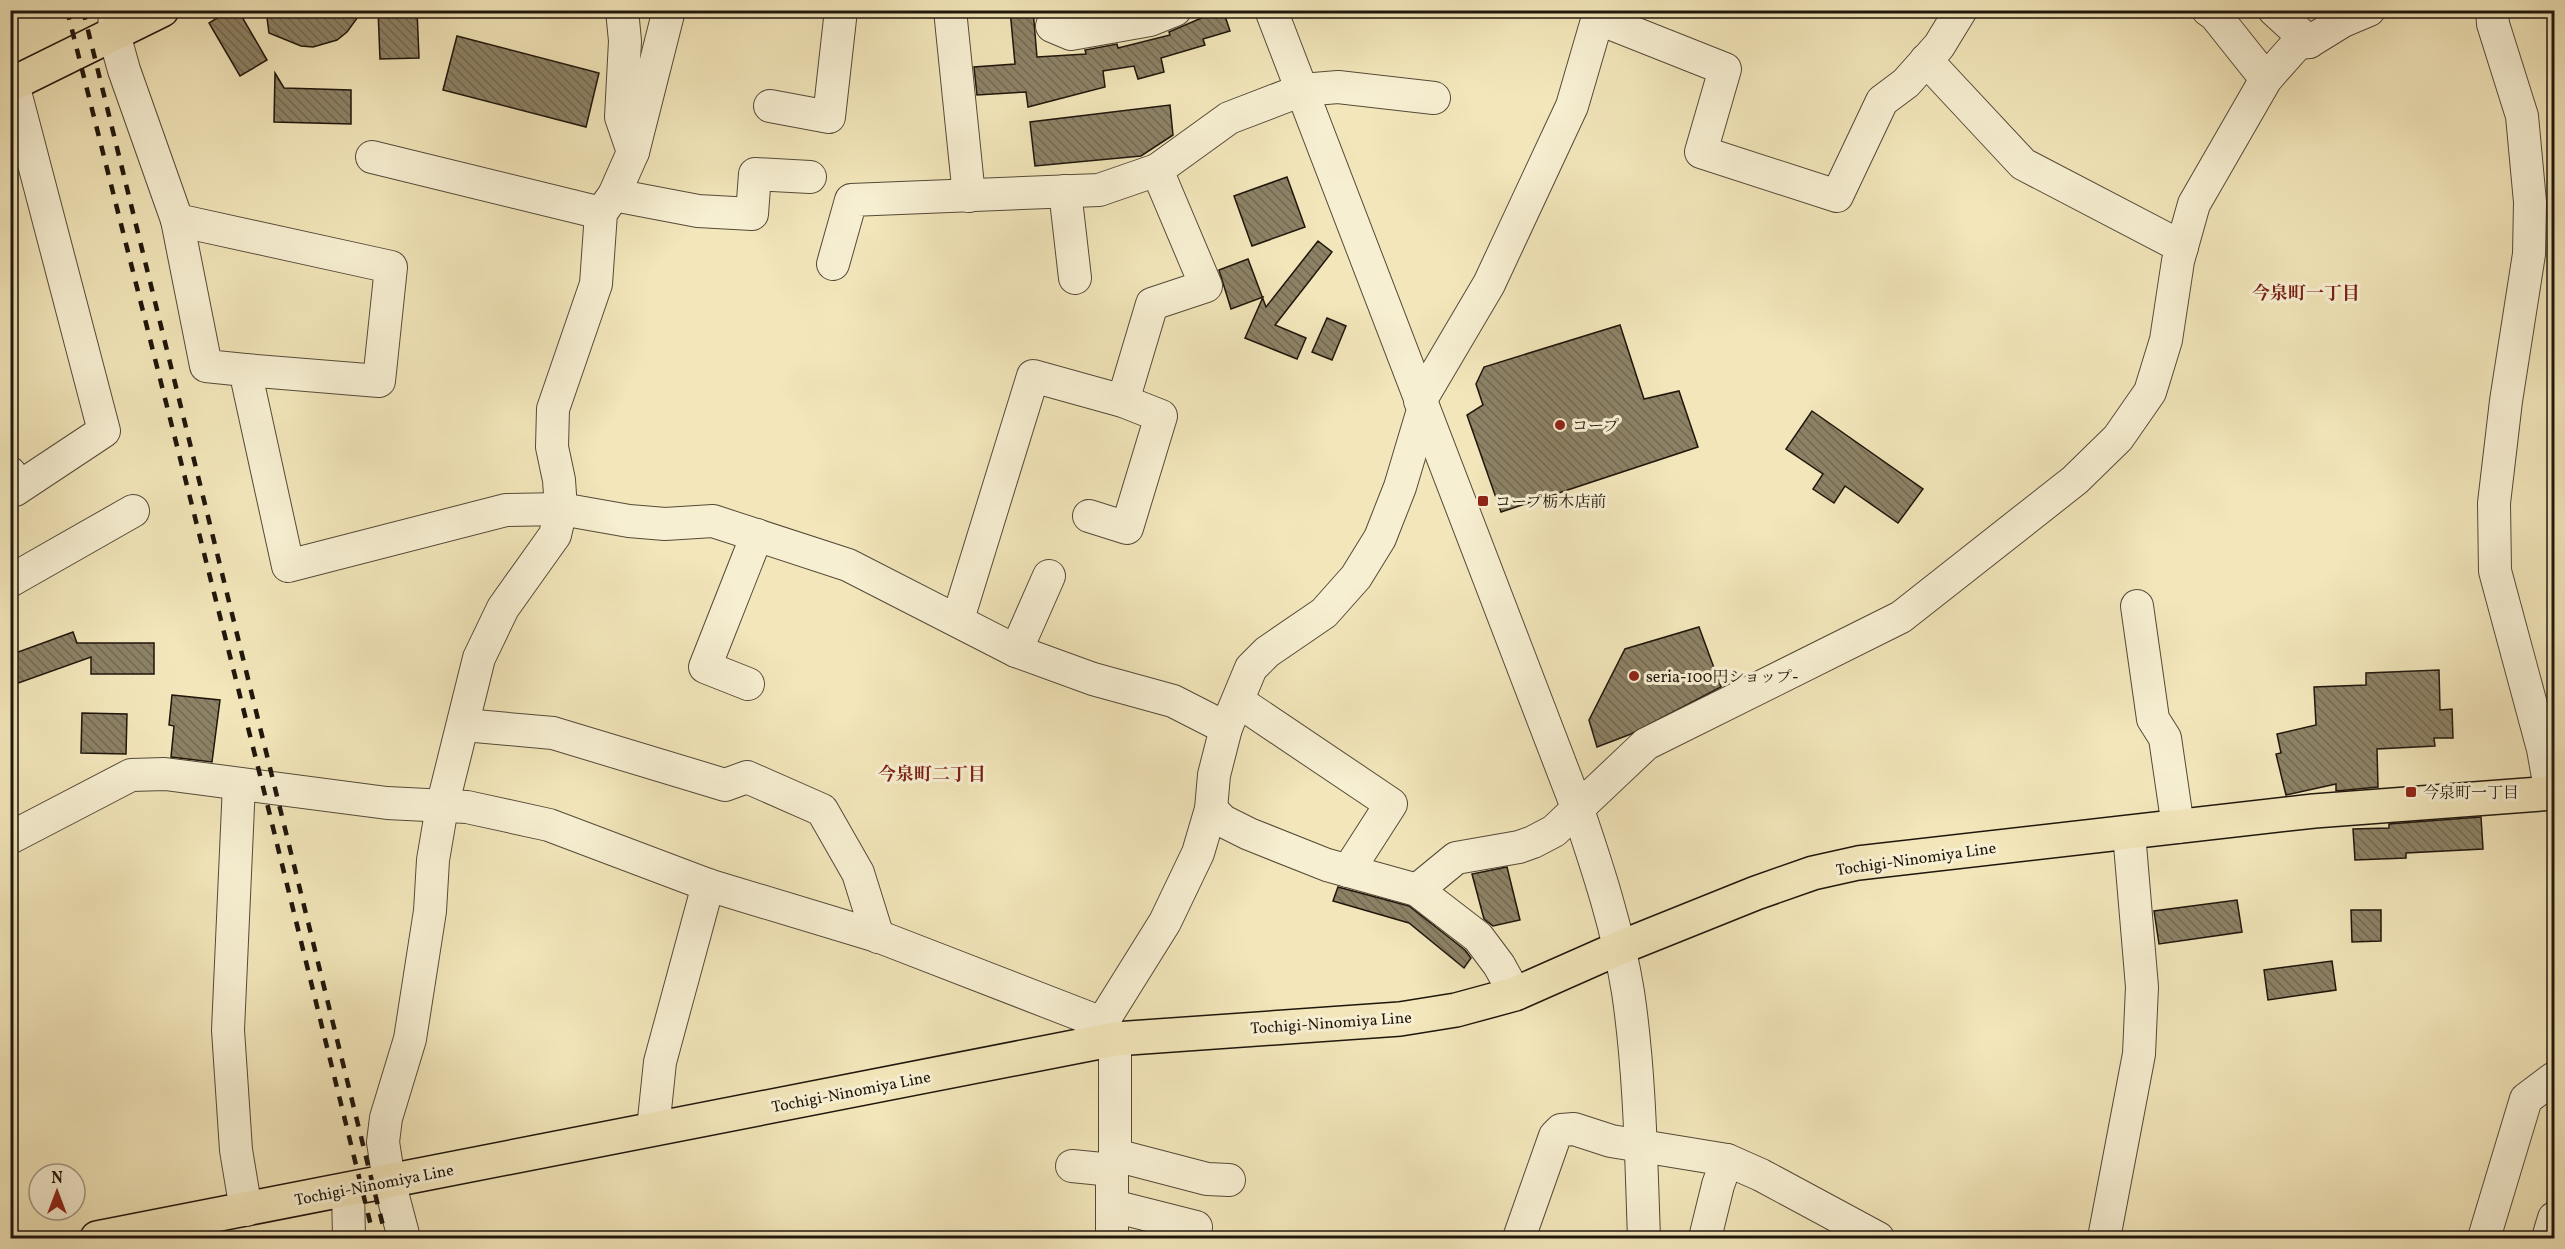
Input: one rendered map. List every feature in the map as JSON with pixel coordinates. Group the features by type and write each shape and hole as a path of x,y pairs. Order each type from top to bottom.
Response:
{"main road":[{"path":"12,84 115,22 162,10"},
{"name":"Tochigi-Ninomiya Line","path":"97,1239 653,1129 1109,1031 1400,1019 1456,1010 1515,994 1619,948 1813,873 1897,858 2314,811 2553,793"}],"street":[{"path":"622,10 625,41 621,117 633,152"},
{"path":"404,1239 389,1181 384,1142 386,1118 410,1039 430,911 433,860 442,807 479,658 503,608 555,535 561,508 559,480 552,447 553,409 596,284 608,204 633,152 669,10"},
{"path":"770,106 829,117 841,10"},
{"path":"950,10 969,196"},
{"path":"1052,26 1071,34 1127,17 1150,20 1175,10"},
{"path":"1271,10 1578,810 1619,948 1632,1032 1641,1146 1644,1239"},
{"path":"1112,1239 1113,1162 1109,1031 1198,853 1210,808 1214,775 1232,715 1251,668 1267,652 1324,613 1356,577 1380,538 1400,488 1421,405 1490,284 1572,106 1599,15 1725,69 1701,152 1837,196 1882,101 1906,82 1939,46 1961,10"},
{"path":"2208,10 2215,15 2266,79"},
{"path":"2274,10 2309,42"},
{"path":"1417,890 1456,858 1533,842 1554,831 1646,744 1900,617 2075,480 2118,438 2150,392 2166,340 2182,247 2194,204 2266,79 2298,43 2309,42 2343,21 2369,10"},
{"path":"2492,10 2493,24 2522,116 2530,202 2542,258 2506,401 2494,503 2495,571 2553,793"},
{"path":"115,22 124,70 177,220 206,366 379,381 391,267 177,220"},
{"path":"1926,60 2023,164 2182,247"},
{"path":"10,473 15,490 104,431 12,84"},
{"path":"833,264 851,200 1100,190 1157,170 1229,118 1302,90 1338,87 1434,98"},
{"path":"372,157 608,204 752,214 755,174 810,177"},
{"path":"1123,401 1152,304 1206,286 1157,170"},
{"path":"1065,191 1075,278"},
{"path":"245,370 288,566 506,510 561,508 629,521 665,524 713,521 848,565 1016,651 1093,679 1232,715 1390,804 1348,871"},
{"path":"958,620 1033,376 1123,401 1161,416 1127,528 1089,516"},
{"path":"10,581 133,511"},
{"path":"748,684 705,667 757,535"},
{"path":"1016,651 1049,576"},
{"path":"2137,606 2153,719 2165,738 2178,827"},
{"path":"464,725 553,733 725,785 747,777 822,810 858,873 878,937"},
{"path":"10,838 131,775 165,774 387,803 467,807 549,825 708,885 878,937 1109,1031"},
{"path":"239,784 228,1030 236,1150 246,1210"},
{"path":"1210,808 1223,821 1249,834 1348,871 1417,890 1478,937 1499,965 1515,994"},
{"path":"2104,1239 2139,1054 2142,987 2129,833"},
{"path":"653,1129 660,1062 708,885"},
{"path":"2484,1239 2526,1099 2554,1078"},
{"path":"1519,1239 1555,1136 1561,1130 1574,1129 1611,1141 1727,1160 1761,1175 1878,1239"},
{"path":"1705,1239 1718,1185 1727,1160"},
{"path":"1072,1166 1113,1162 1207,1179 1229,1180"},
{"path":"348,1190 349,1239"},
{"path":"1113,1206 1196,1227"},
{"path":"2548,1239 2554,1218"}],"building":[{"path":"230,10 238,10 267,60 240,76 209,23"},
{"path":"266,10 363,10 347,32 337,40 313,47 301,46 269,33"},
{"path":"378,10 417,10 419,58 380,59"},
{"path":"1010,10 1033,10 1037,57 1086,54 1085,50 1117,44 1118,48 1170,35 1169,32 1220,10 1223,10 1230,31 1203,39 1205,45 1161,58 1164,72 1138,79 1134,66 1103,71 1105,87 1028,107 1026,92 977,95 974,67 1015,64"},
{"path":"457,36 599,73 586,127 443,90"},
{"path":"275,73 284,88 351,90 351,124 274,122"},
{"path":"1170,105 1173,135 1141,156 1035,166 1030,122"},
{"path":"1287,177 1305,227 1252,246 1234,196"},
{"path":"1318,241 1332,252 1275,325 1306,338 1297,359 1245,338 1263,298 1266,307"},
{"path":"1248,259 1262,297 1231,309 1219,270"},
{"path":"1327,318 1346,326 1332,360 1312,352"},
{"path":"1620,325 1644,399 1679,391 1698,447 1501,512 1467,415 1483,405 1476,384 1484,367"},
{"path":"1812,411 1923,489 1898,523 1845,486 1834,503 1813,489 1823,474 1786,449"},
{"path":"1699,627 1721,687 1631,734 1597,747 1589,720 1625,649"},
{"path":"73,632 77,643 154,643 154,674 91,674 91,657 10,686 10,655"},
{"path":"2439,670 2440,710 2452,709 2453,738 2434,738 2435,746 2377,749 2378,787 2336,791 2336,784 2286,795 2276,754 2281,753 2277,734 2316,725 2314,687 2366,685 2366,673"},
{"path":"172,695 220,700 212,762 171,757 174,726 169,725"},
{"path":"82,713 127,714 126,754 81,753"},
{"path":"2481,817 2483,849 2406,853 2406,858 2355,860 2353,829 2389,828 2389,824"},
{"path":"1507,867 1520,920 1493,926 1484,919 1472,874"},
{"path":"1338,887 1409,906 1465,950 1471,958 1464,968 1409,923 1333,901"},
{"path":"2237,900 2242,932 2159,944 2154,911"},
{"path":"2351,910 2381,910 2381,941 2352,942"},
{"path":"2332,961 2336,990 2268,1000 2264,970"}],"railway":[{"path":"67,10 374,1238"},
{"path":"83,10 386,1238"}],"place":[{"name":"コープ","path":"1560,425"},
{"name":"コープ栃木店前","path":"1483,501"},
{"name":"seria-100円ショップ-","path":"1634,676"},
{"name":"今泉町一丁目","path":"2411,792"}],"district":[{"name":"今泉町一丁目","path":"2306,293"},
{"name":"今泉町二丁目","path":"932,774"}]}
